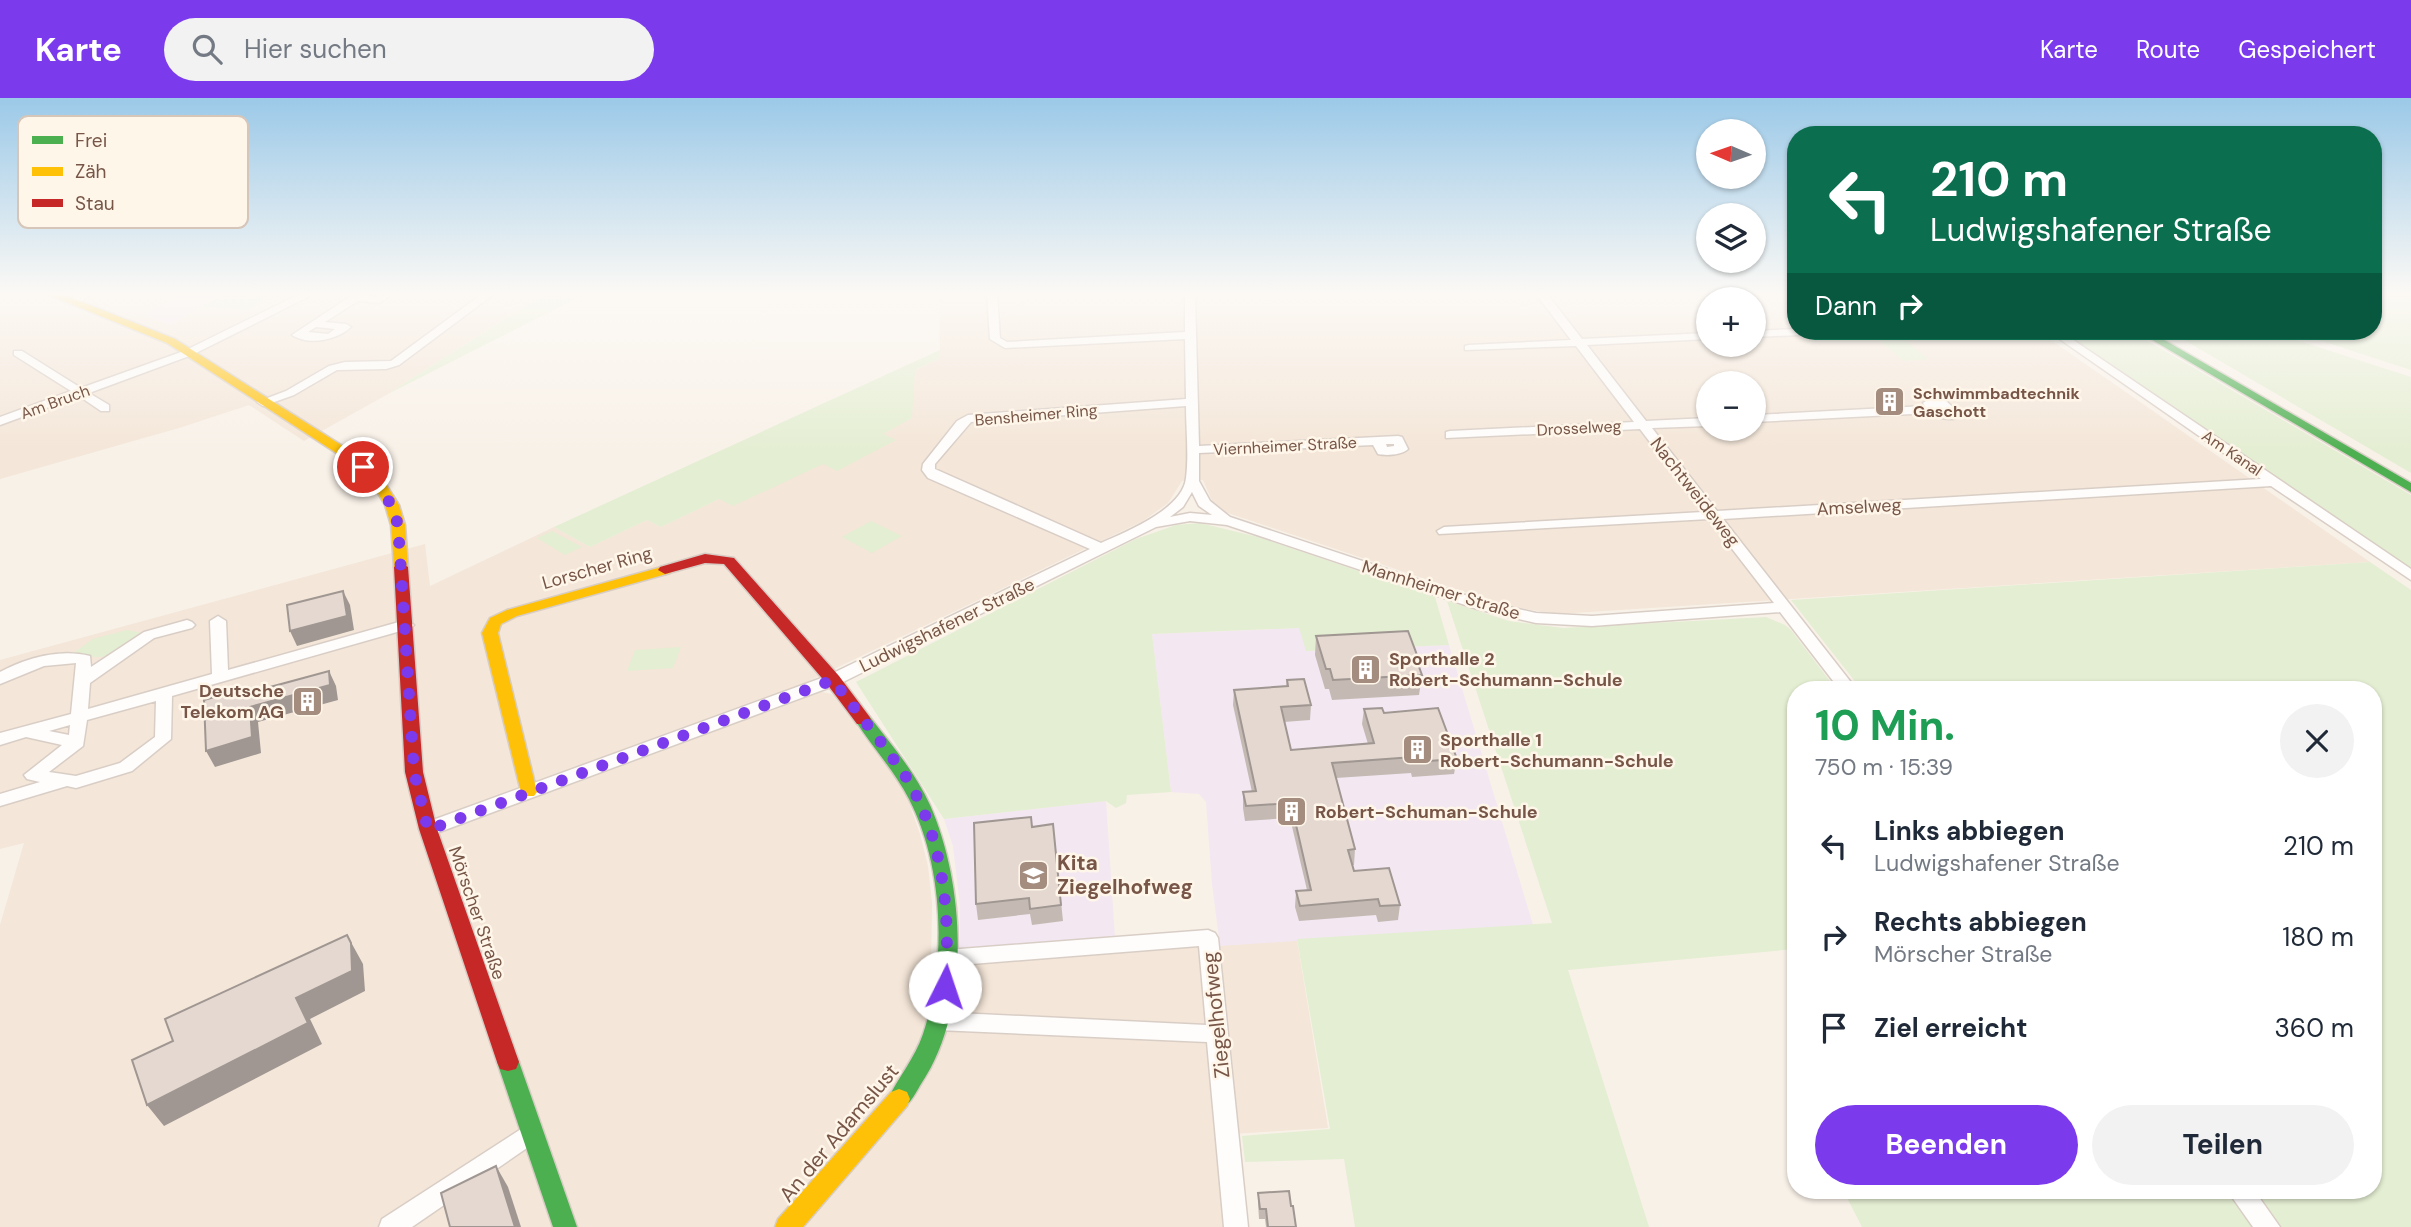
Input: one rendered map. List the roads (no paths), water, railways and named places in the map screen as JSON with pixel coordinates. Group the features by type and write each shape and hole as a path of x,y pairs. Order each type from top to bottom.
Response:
{"main road":[{"name":"Mörscher Straße","path":"177,347 345,453 377,481 392,505 398,525 414,772 428,830 565,1227"},
{"path":"2169,347 2411,488"},
{"path":"2183,347 2411,478"},
{"name":"Lorscher Ring","path":"528,792 490,633 495,621 512,614 702,558 718,556 729,561 833,680"},
{"name":"An der Adamslust","path":"786,1227 906,1091 925,1059 938,1021 947,958 937,853 921,806 905,775 833,680"}],"street":[{"name":"Am Bruch","path":"0,421 82,393 201,347"},
{"path":"263,402 290,393 333,368 345,365 386,366 395,363 418,347"},
{"path":"1191,347 1193,481"},
{"path":"1469,348 1493,347"},
{"name":"Nachtweideweg","path":"1583,347 1842,681"},
{"name":"Am Kanal","path":"2076,347 2411,576"},
{"path":"18,353 105,408"},
{"name":"Bensheimer Ring","path":"1102,549 933,475 928,470 929,464 968,419 1192,402"},
{"path":"1766,418 1936,409"},
{"name":"Drosselweg","path":"1450,435 1696,423"},
{"name":"Viernheimer Straße","path":"1192,450 1378,441"},
{"name":"Ludwigshafener Straße","path":"428,830 833,680 1150,525 1178,504 1193,481"},
{"name":"Mannheimer Straße","path":"1193,481 1204,503 1229,521"},
{"name":"Amselweg","path":"1444,531 2274,482"},
{"name":"Mannheimer Straße","path":"1150,525 1190,517 1229,521 1482,606 1536,618 1592,621 1785,607"},
{"path":"218,621 220,678"},
{"path":"83,680 149,635 187,625"},
{"path":"9,738 406,625"},
{"path":"0,678 10,672 69,656 108,663"},
{"path":"6,798 13,789 77,742 85,659"},
{"path":"33,775 76,782 126,767 163,739 164,693"},
{"path":"9,738 77,742"},
{"path":"6,798 65,780"},
{"name":"Ziegelhofweg","path":"947,958 1209,938 1236,1227"},
{"path":"938,1021 1219,1034"},
{"path":"391,1227 532,1132"},
{"path":"2246,1199 2268,1227"}],"place":[{"name":"Schwimmbadtechnik Gaschott","path":"1890,402"},
{"name":"Sporthalle 2 Robert-Schumann-Schule","path":"1366,669"},
{"name":"Deutsche Telekom AG","path":"307,701"},
{"name":"Sporthalle 1 Robert-Schumann-Schule","path":"1417,750"},
{"name":"Robert-Schuman-Schule","path":"1292,812"},
{"name":"Kita Ziegelhofweg","path":"1034,875"}]}
